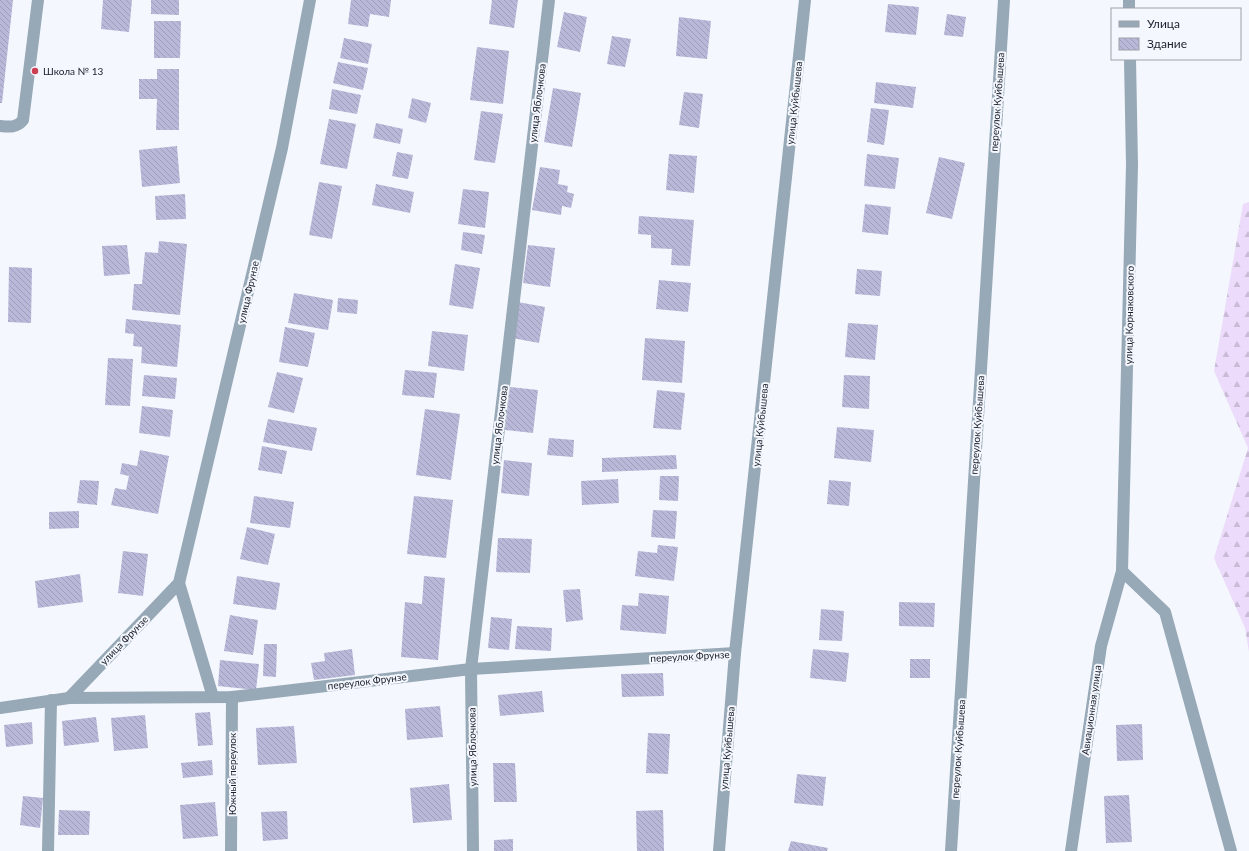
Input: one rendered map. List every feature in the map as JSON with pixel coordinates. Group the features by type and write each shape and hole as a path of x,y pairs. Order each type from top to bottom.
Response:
{"street":[{"path":"0,126 16,126 23,120 38,0"},
{"name":"улица Фрунзе","path":"213,697 179,583 282,148 310,0"},
{"name":"улица Яблочкова","path":"473,851 471,668 549,0"},
{"name":"улица Куйбышева","path":"719,851 735,653 805,0"},
{"name":"переулок Куйбышева","path":"951,851 1004,0"},
{"name":"улица Корнаковского","path":"1122,571 1132,164 1130,60"},
{"path":"1122,571 1165,612 1231,851"},
{"name":"Авиационная улица","path":"1071,851 1101,646 1122,571"},
{"name":"улица Фрунзе","path":"69,698 179,583"},
{"name":"переулок Фрунзе","path":"0,708 69,698 232,697 471,668 735,653"},
{"name":"Южный переулок","path":"231,851 232,697"},
{"path":"48,851 51,700"}],"green space":[{"path":"1249,202 1249,652 1245,628 1214,558 1248,448 1214,371 1243,204"}],"building":[{"path":"0,0 13,0 2,103 0,103"},
{"path":"103,0 132,0 129,32 101,29"},
{"path":"151,0 179,0 179,15 151,14"},
{"path":"351,0 391,0 389,17 370,14 368,27 348,24"},
{"path":"492,0 518,0 514,28 489,24"},
{"path":"888,4 919,7 916,35 885,32"},
{"path":"564,12 587,17 580,52 557,47"},
{"path":"947,14 966,17 963,37 944,35"},
{"path":"679,17 711,21 707,59 676,56"},
{"path":"154,21 181,21 180,58 154,58"},
{"path":"612,36 631,39 625,67 607,64"},
{"path":"344,38 372,44 368,64 340,58"},
{"path":"477,47 509,51 503,104 470,100"},
{"path":"338,62 368,68 363,90 333,83"},
{"path":"157,69 179,69 179,130 156,130 157,99 139,99 139,79 157,79"},
{"path":"876,82 916,87 913,108 874,103"},
{"path":"553,88 581,93 572,147 544,142"},
{"path":"332,89 361,95 357,114 329,109"},
{"path":"684,92 703,94 699,128 679,125"},
{"path":"412,98 431,103 426,123 408,118"},
{"path":"871,108 889,110 884,145 867,142"},
{"path":"481,111 503,114 495,163 474,160"},
{"path":"329,119 356,124 347,169 320,164"},
{"path":"376,123 403,129 400,144 373,138"},
{"path":"177,146 180,183 142,187 139,150"},
{"path":"397,152 413,155 408,179 392,176"},
{"path":"669,154 697,156 694,193 666,190"},
{"path":"867,154 899,158 895,189 864,186"},
{"path":"939,157 965,163 952,219 926,213"},
{"path":"540,167 560,170 558,184 568,186 567,192 574,194 571,208 562,206 561,215 532,210"},
{"path":"319,182 342,186 332,239 309,235"},
{"path":"376,184 414,192 410,213 372,205"},
{"path":"463,189 489,192 485,228 458,224"},
{"path":"185,194 186,219 156,220 155,196"},
{"path":"865,204 891,207 888,235 862,232"},
{"path":"639,216 694,220 690,266 671,265 672,249 651,248 651,235 638,234"},
{"path":"463,232 485,235 482,254 461,250"},
{"path":"159,241 187,244 180,315 132,310 134,284 142,284 145,252 158,253"},
{"path":"127,245 130,274 104,276 102,246"},
{"path":"528,245 555,248 550,287 523,283"},
{"path":"455,264 480,268 473,309 449,305"},
{"path":"9,267 32,268 31,323 8,322"},
{"path":"857,269 882,271 880,296 855,294"},
{"path":"659,280 691,283 688,312 656,309"},
{"path":"294,293 333,300 328,330 288,323"},
{"path":"338,298 358,300 357,314 337,312"},
{"path":"518,302 545,307 539,343 512,338"},
{"path":"126,319 181,325 177,367 141,363 142,347 133,346 134,334 125,333"},
{"path":"848,323 878,325 875,360 845,357"},
{"path":"285,327 315,333 308,367 279,362"},
{"path":"432,331 468,335 464,371 428,366"},
{"path":"645,338 685,341 682,383 642,380"},
{"path":"108,358 133,359 130,406 105,405"},
{"path":"405,370 437,373 434,398 402,395"},
{"path":"277,372 303,378 294,413 268,407"},
{"path":"144,375 177,378 175,399 142,396"},
{"path":"844,375 870,376 869,409 842,407"},
{"path":"510,387 538,390 533,433 505,430"},
{"path":"657,390 685,393 681,430 653,428"},
{"path":"142,406 173,410 170,437 139,433"},
{"path":"425,409 460,414 451,480 416,475"},
{"path":"268,419 317,428 312,451 263,442"},
{"path":"837,427 874,430 871,462 834,458"},
{"path":"549,438 574,440 573,457 547,455"},
{"path":"262,446 287,451 282,474 258,470"},
{"path":"140,450 169,456 158,514 111,505 115,488 126,490 129,476 120,474 122,463 137,466"},
{"path":"676,455 677,469 602,472 602,458"},
{"path":"504,460 532,463 529,496 501,493"},
{"path":"660,476 679,476 678,501 659,500"},
{"path":"618,479 619,503 582,505 581,481"},
{"path":"80,480 99,481 97,505 77,503"},
{"path":"829,480 851,482 849,506 827,504"},
{"path":"254,496 294,502 290,528 250,523"},
{"path":"414,496 453,500 446,558 407,554"},
{"path":"653,510 677,511 675,539 651,537"},
{"path":"79,511 79,528 49,529 49,512"},
{"path":"247,527 275,534 268,565 240,559"},
{"path":"498,538 532,539 530,573 496,572"},
{"path":"658,545 678,547 674,581 635,576 638,551 657,553"},
{"path":"123,551 148,554 143,596 118,593"},
{"path":"80,574 83,602 38,608 35,581"},
{"path":"237,576 280,583 276,610 233,604"},
{"path":"424,576 445,578 438,660 401,657 405,602 422,604"},
{"path":"580,589 583,620 566,622 563,590"},
{"path":"639,593 669,596 666,634 620,630 622,605 638,606"},
{"path":"899,602 935,603 934,627 899,626"},
{"path":"821,609 844,611 842,641 819,640"},
{"path":"230,615 258,620 253,655 224,651"},
{"path":"491,617 512,619 509,650 488,648"},
{"path":"517,626 552,628 551,651 515,649"},
{"path":"264,644 277,644 276,677 263,676"},
{"path":"352,649 355,675 314,680 311,663 325,661 324,653"},
{"path":"813,649 849,653 846,682 810,678"},
{"path":"910,659 930,659 930,678 910,678"},
{"path":"220,660 259,664 256,690 218,686"},
{"path":"663,673 664,696 622,697 621,674"},
{"path":"542,691 544,712 500,716 498,695"},
{"path":"440,706 443,737 407,740 405,709"},
{"path":"210,712 213,745 198,746 195,713"},
{"path":"145,715 148,748 114,751 111,718"},
{"path":"96,717 99,742 64,746 62,721"},
{"path":"32,722 33,744 6,747 4,725"},
{"path":"1142,724 1143,760 1117,761 1116,725"},
{"path":"294,726 297,763 258,765 256,728"},
{"path":"648,733 670,734 668,774 646,773"},
{"path":"212,760 213,775 183,778 181,763"},
{"path":"493,763 515,763 517,802 494,802"},
{"path":"797,774 826,777 823,806 794,803"},
{"path":"449,784 452,820 413,823 410,788"},
{"path":"1129,795 1132,842 1106,843 1104,796"},
{"path":"23,796 43,798 40,828 20,825"},
{"path":"215,802 218,836 183,839 180,805"},
{"path":"59,810 90,811 89,835 58,835"},
{"path":"663,810 664,851 637,851 636,811"},
{"path":"287,811 288,839 263,841 261,812"},
{"path":"513,839 513,851 494,851 494,840"},
{"path":"791,841 828,848 827,851 788,851"}],"place":[{"name":"Школа № 13","path":"35,71"}]}
